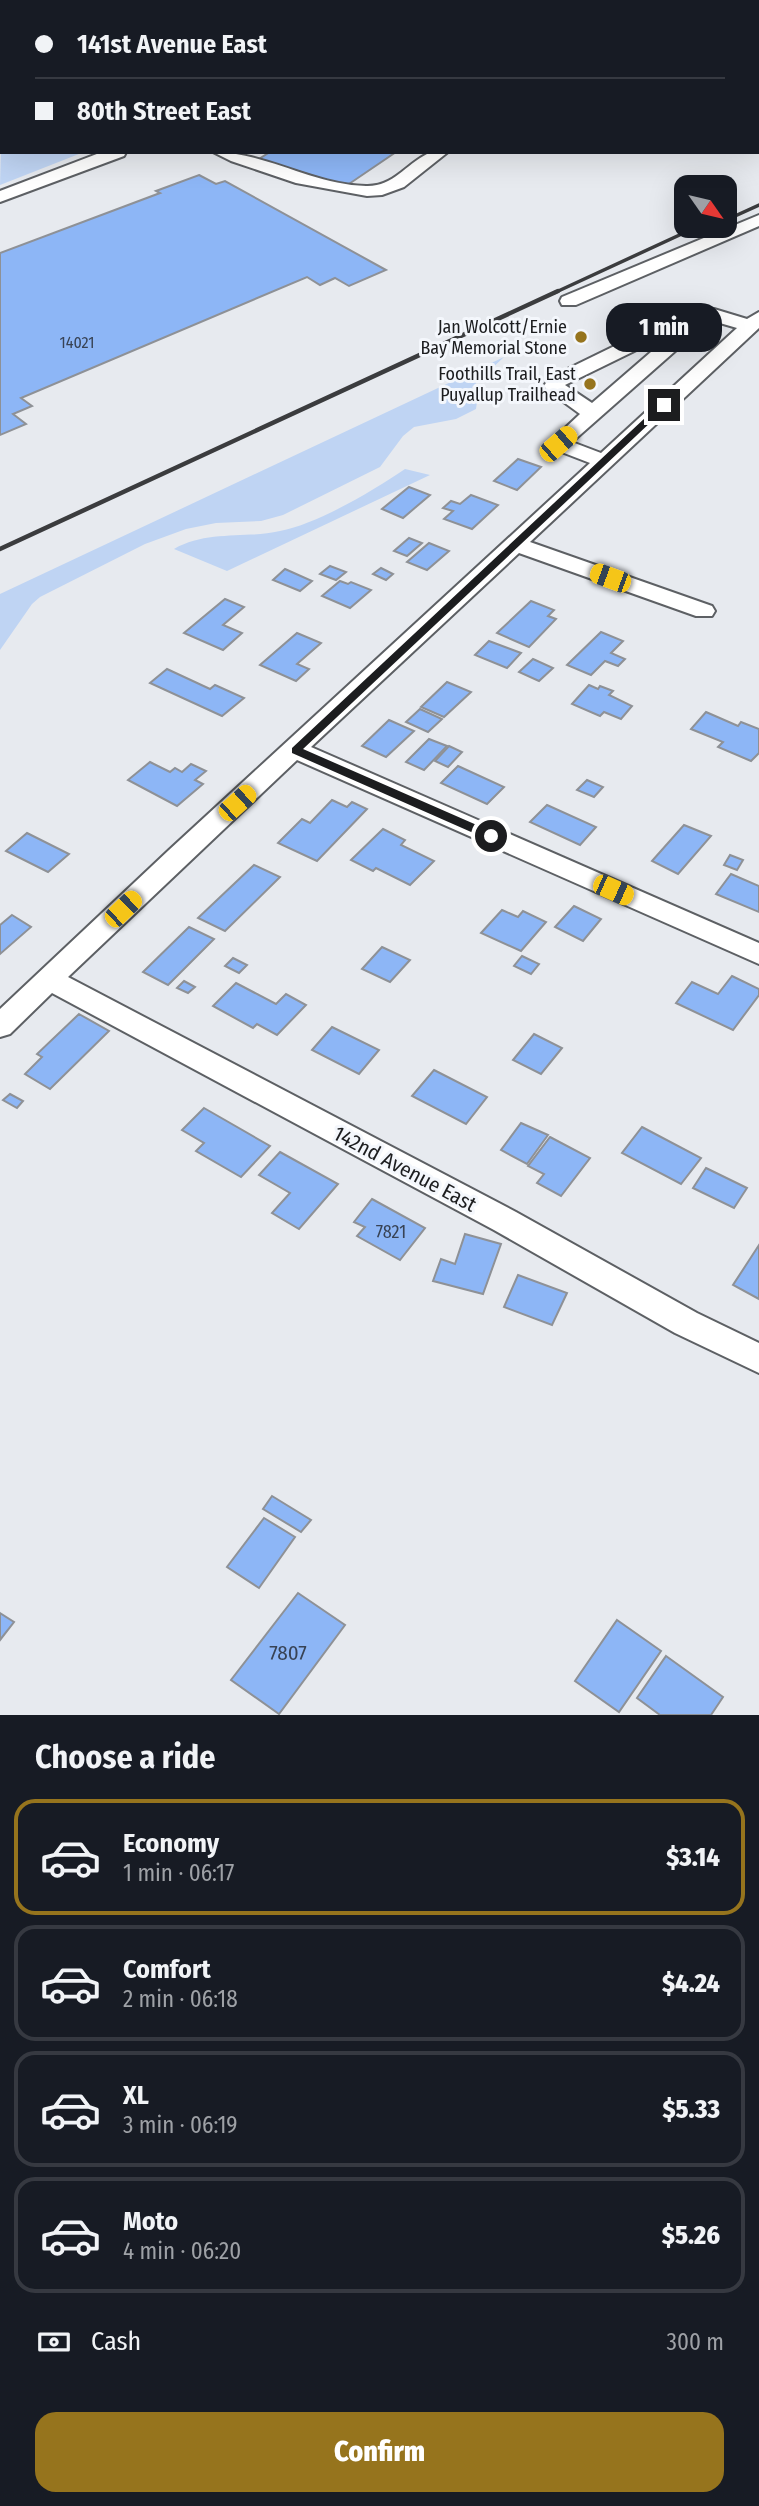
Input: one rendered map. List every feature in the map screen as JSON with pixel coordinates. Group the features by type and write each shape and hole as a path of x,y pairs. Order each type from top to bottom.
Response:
{"street":[{"path":"0,197 113,154"},
{"path":"569,301 759,220"},
{"path":"0,1026 178,856 755,322"},
{"path":"604,461 558,444 675,341 676,337 664,329"},
{"path":"515,544 704,611"},
{"path":"295,750 759,954"},
{"name":"142nd Avenue East","path":"50,981 505,1221 686,1323 759,1359"}],"lane":[{"path":"227,154 341,190 367,192 384,190 394,185 437,154"},
{"path":"593,413 557,389 554,386 556,382 691,316 706,314 755,322"}],"shaded area":[{"path":"1,154 79,154 0,185"},
{"path":"504,357 472,387 477,402 476,409 456,419 414,427 403,436 380,467 283,515 261,521 216,523 186,529 145,544 40,597 32,604 0,650 0,594"},
{"path":"405,469 430,475 227,571 174,549 199,539 266,533 295,527 344,506"}],"building":[{"path":"267,154 393,154 346,186 259,159"},
{"path":"199,175 216,184 225,181 386,270 349,286 335,278 320,285 307,277 21,398 32,406 13,414 26,424 0,435 0,253 160,193 156,191"},
{"path":"518,459 541,467 517,490 494,481"},
{"path":"409,487 430,495 403,518 382,509"},
{"path":"471,495 498,505 472,529 444,519 453,511 443,508 451,501 460,504"},
{"path":"409,538 422,543 407,556 394,551"},
{"path":"429,543 449,551 427,570 407,562"},
{"path":"330,566 346,572 336,580 320,574"},
{"path":"381,568 393,574 386,580 373,574"},
{"path":"285,569 312,581 300,591 273,580"},
{"path":"340,581 348,584 351,582 371,590 350,608 322,596"},
{"path":"225,599 244,607 223,625 242,633 223,650 184,633"},
{"path":"531,601 554,610 548,616 556,619 529,647 497,633"},
{"path":"601,632 623,641 611,653 625,659 618,666 605,661 591,675 567,665"},
{"path":"297,633 321,643 297,664 309,669 296,681 260,665"},
{"path":"489,641 521,653 507,668 475,655"},
{"path":"533,659 553,668 539,681 519,672"},
{"path":"167,669 210,689 215,685 244,698 222,716 150,683"},
{"path":"447,682 471,692 444,717 421,707"},
{"path":"589,685 613,691 609,695 632,706 621,719 604,712 600,716 572,704"},
{"path":"420,709 442,719 428,732 406,722"},
{"path":"706,712 738,726 741,722 759,729 759,753 751,761 718,747 723,742 691,729"},
{"path":"389,720 414,731 386,757 362,746"},
{"path":"429,739 447,746 424,770 406,762"},
{"path":"449,746 462,752 448,767 435,761"},
{"path":"150,762 170,772 175,768 182,772 191,764 206,771 195,780 203,784 177,806 128,780"},
{"path":"458,766 504,787 487,804 441,783"},
{"path":"587,780 603,787 594,797 577,790"},
{"path":"332,800 347,807 352,802 367,809 317,861 278,843 302,819 310,823"},
{"path":"547,805 596,827 580,845 530,822"},
{"path":"684,825 711,836 678,874 652,861"},
{"path":"383,829 405,840 401,845 434,861 410,885 376,868 373,871 351,860"},
{"path":"27,833 69,854 48,872 6,851"},
{"path":"730,855 743,860 737,870 724,865"},
{"path":"254,865 280,877 225,931 198,918"},
{"path":"731,874 759,886 759,912 716,894"},
{"path":"574,906 601,919 583,941 555,927"},
{"path":"502,910 518,917 523,911 546,922 521,951 481,933"},
{"path":"12,915 31,927 0,954 0,925"},
{"path":"189,927 214,939 168,985 143,972"},
{"path":"382,947 410,960 390,982 362,969"},
{"path":"522,956 539,964 531,974 514,966"},
{"path":"233,958 247,965 239,973 225,966"},
{"path":"732,976 759,989 759,995 733,1030 676,1003 692,982 718,994"},
{"path":"184,981 195,987 188,993 177,988"},
{"path":"236,983 276,1004 286,994 306,1005 277,1035 257,1024 253,1028 213,1006"},
{"path":"79,1014 109,1031 50,1089 25,1074 42,1057 37,1054"},
{"path":"332,1027 379,1050 359,1074 312,1050"},
{"path":"534,1034 562,1048 541,1074 513,1060"},
{"path":"434,1070 487,1097 466,1124 412,1096"},
{"path":"10,1094 23,1101 17,1108 3,1100"},
{"path":"204,1108 270,1146 241,1177 196,1151 204,1143 182,1130"},
{"path":"521,1123 548,1135 527,1164 501,1150"},
{"path":"642,1127 701,1158 681,1184 622,1153"},
{"path":"550,1137 590,1158 561,1196 537,1183 544,1174 528,1166"},
{"path":"280,1152 338,1184 299,1229 272,1213 290,1193 259,1175"},
{"path":"706,1168 747,1188 734,1208 693,1188"},
{"path":"372,1199 425,1228 400,1260 357,1236 365,1227 354,1222"},
{"path":"465,1234 501,1244 483,1294 433,1281 441,1259 455,1264"},
{"path":"759,1245 759,1299 733,1285"},
{"path":"518,1275 567,1293 552,1325 504,1307"},
{"path":"272,1496 311,1520 301,1532 263,1509"},
{"path":"264,1518 295,1537 259,1588 227,1567"},
{"path":"298,1593 345,1625 279,1714 231,1680"},
{"path":"0,1613 14,1622 0,1640"},
{"path":"617,1620 661,1651 619,1712 575,1681"},
{"path":"666,1656 723,1697 711,1715 660,1715 637,1698"}],"railway":[{"path":"737,215 759,205"},
{"path":"554,293 674,238"},
{"path":"0,549 558,291"}],"place":[{"name":"Jan Wolcott/Ernie Bay Memorial Stone","path":"581,337"},
{"name":"Foothills Trail, East Puyallup Trailhead","path":"590,384"}],"route":[{"path":"491,836 295,750 664,405"}]}
